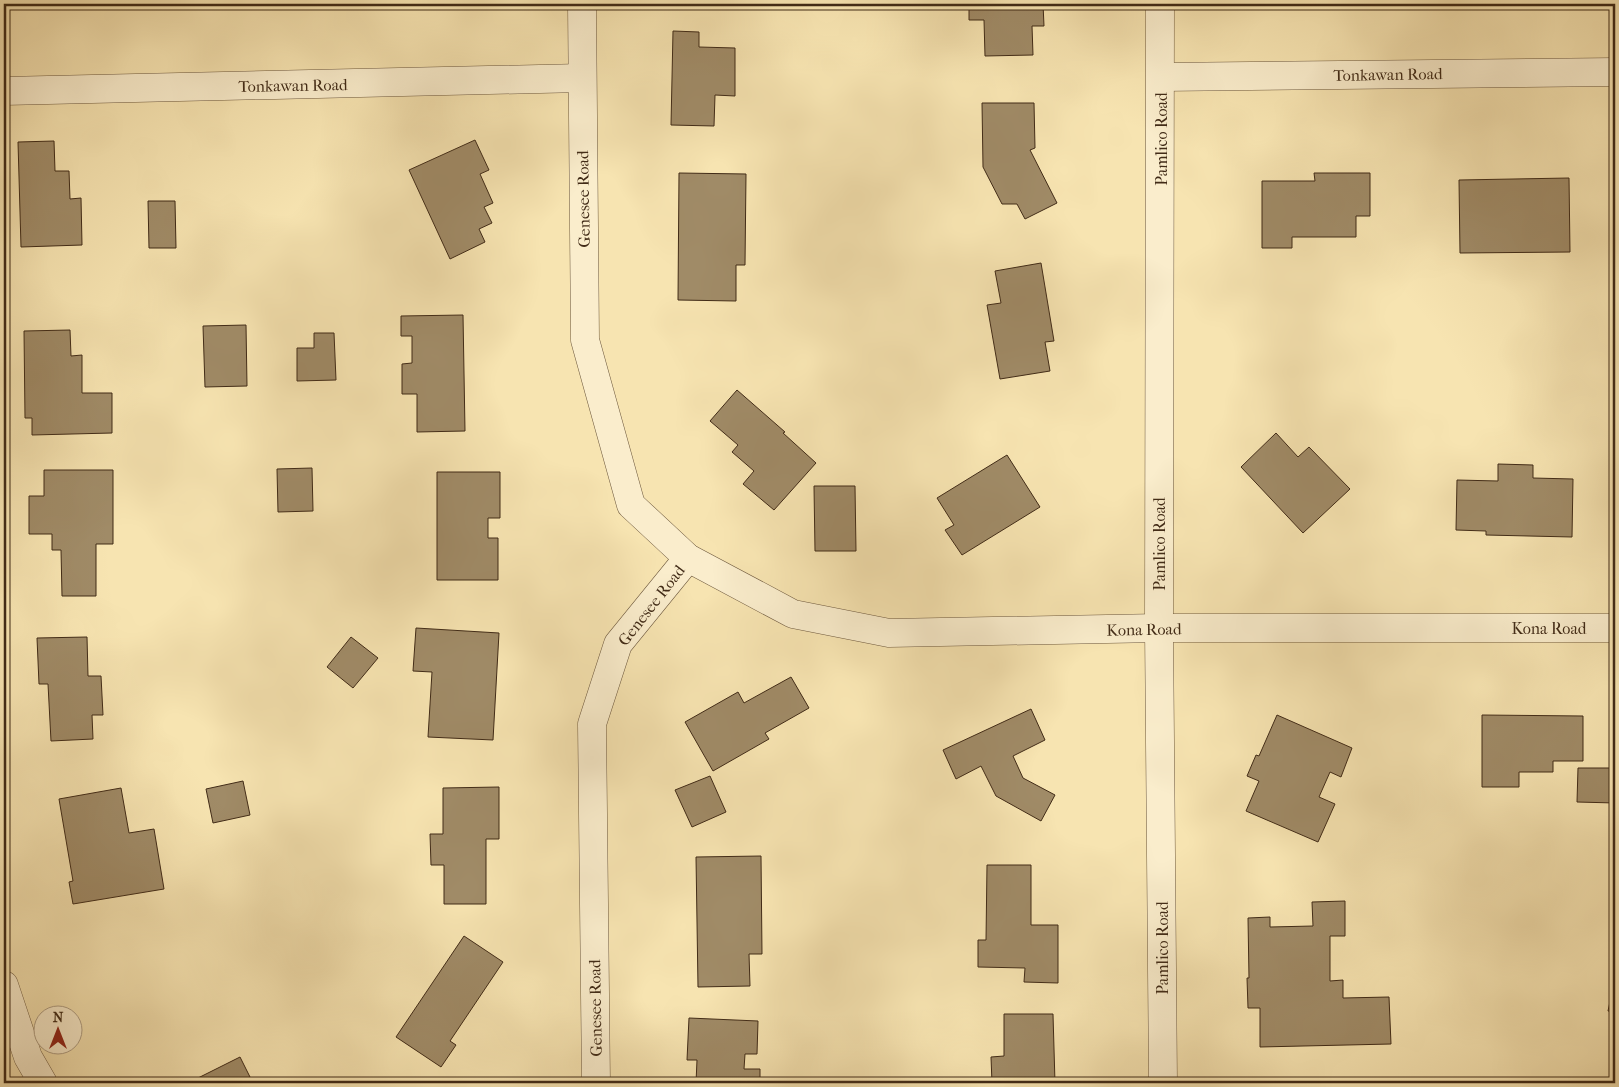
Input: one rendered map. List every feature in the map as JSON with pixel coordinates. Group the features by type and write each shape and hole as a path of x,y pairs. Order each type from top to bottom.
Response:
{"street":[{"name":"Genesee Road","path":"582,4 585,340 630,504 688,558 618,644 592,724 596,1083"},
{"name":"Pamlico Road","path":"1160,4 1159,628 1163,1083"},
{"name":"Tonkawan Road","path":"1161,77 1615,72"},
{"name":"Tonkawan Road","path":"4,91 582,78"},
{"name":"Kona Road","path":"688,558 793,614 889,632 1159,628 1615,628"},
{"path":"4,985 28,1057 42,1083"}],"building":[{"path":"969,4 1043,4 1044,26 1032,26 1033,55 985,56 984,20 969,20"},
{"path":"673,31 699,32 699,47 735,48 735,96 715,95 714,126 671,125"},
{"path":"982,103 1034,103 1035,148 1030,150 1057,203 1025,219 1017,204 1002,204 983,167"},
{"path":"475,140 489,170 480,174 493,203 484,207 492,223 479,229 485,242 450,259 409,170"},
{"path":"54,141 55,171 69,171 70,199 81,198 82,245 21,247 18,142"},
{"path":"679,173 746,174 745,265 736,265 736,301 678,300"},
{"path":"1314,173 1370,173 1370,216 1356,216 1356,237 1292,237 1292,248 1262,248 1262,181 1315,181"},
{"path":"1569,178 1570,252 1460,253 1459,180"},
{"path":"148,201 175,201 176,248 149,248"},
{"path":"1041,263 1054,341 1045,342 1050,371 1000,379 987,305 1001,303 995,271"},
{"path":"463,315 465,431 417,432 417,394 402,394 402,364 412,363 412,336 401,336 401,316"},
{"path":"246,325 247,386 205,387 203,326"},
{"path":"70,330 71,356 82,355 82,393 112,393 112,433 32,435 32,418 25,418 24,331"},
{"path":"314,333 334,333 336,380 297,381 297,348 314,348"},
{"path":"737,390 785,432 783,433 816,463 774,510 743,484 754,471 732,452 738,445 710,421"},
{"path":"1276,433 1298,457 1309,447 1350,489 1303,533 1241,467"},
{"path":"1007,455 1040,507 962,555 945,530 954,525 937,498"},
{"path":"1498,464 1533,465 1533,478 1573,479 1572,537 1486,535 1486,531 1456,530 1457,480 1498,481"},
{"path":"312,468 313,511 278,512 277,469"},
{"path":"44,470 113,470 113,544 96,544 96,596 62,596 61,550 52,550 52,534 29,534 29,496 44,496"},
{"path":"437,472 500,472 500,518 488,518 488,538 498,538 498,580 437,580"},
{"path":"814,486 855,486 856,551 815,551"},
{"path":"416,628 499,633 493,740 428,737 432,672 413,671"},
{"path":"87,637 88,676 101,676 103,715 92,715 93,739 51,741 48,684 39,684 37,638"},
{"path":"351,637 378,658 353,688 327,667"},
{"path":"791,677 809,708 765,733 769,739 713,771 685,722 738,692 744,703"},
{"path":"1031,709 1045,740 1013,756 1023,778 1055,795 1041,821 996,796 981,766 956,779 943,750"},
{"path":"1277,715 1352,748 1341,777 1330,772 1319,797 1335,804 1318,842 1246,811 1259,781 1247,776 1256,755 1259,756"},
{"path":"1482,715 1583,716 1583,761 1553,761 1553,772 1519,772 1519,787 1482,787"},
{"path":"1578,768 1615,768 1615,803 1577,802"},
{"path":"710,776 726,812 692,827 675,790"},
{"path":"243,781 250,815 213,823 206,789"},
{"path":"499,787 499,839 486,839 486,904 444,904 444,865 431,865 430,834 443,834 443,788"},
{"path":"121,788 129,833 154,829 164,889 73,904 69,882 73,881 59,799"},
{"path":"761,856 762,954 749,954 750,986 698,987 696,857"},
{"path":"987,865 1031,865 1031,925 1058,925 1058,983 1024,982 1025,968 978,967 978,940 986,940"},
{"path":"1345,901 1345,936 1330,936 1330,981 1343,980 1343,998 1389,997 1391,1044 1260,1047 1260,1008 1248,1008 1248,918 1270,917 1270,927 1313,926 1312,902"},
{"path":"464,936 503,962 450,1041 456,1045 441,1067 396,1037"},
{"path":"1615,978 1615,1012 1608,1011"},
{"path":"1004,1014 1053,1014 1055,1083 992,1083 991,1057 1004,1056"},
{"path":"689,1018 758,1021 757,1054 745,1054 744,1069 760,1069 760,1083 696,1083 697,1060 687,1060"},
{"path":"240,1057 253,1083 188,1083"}]}
